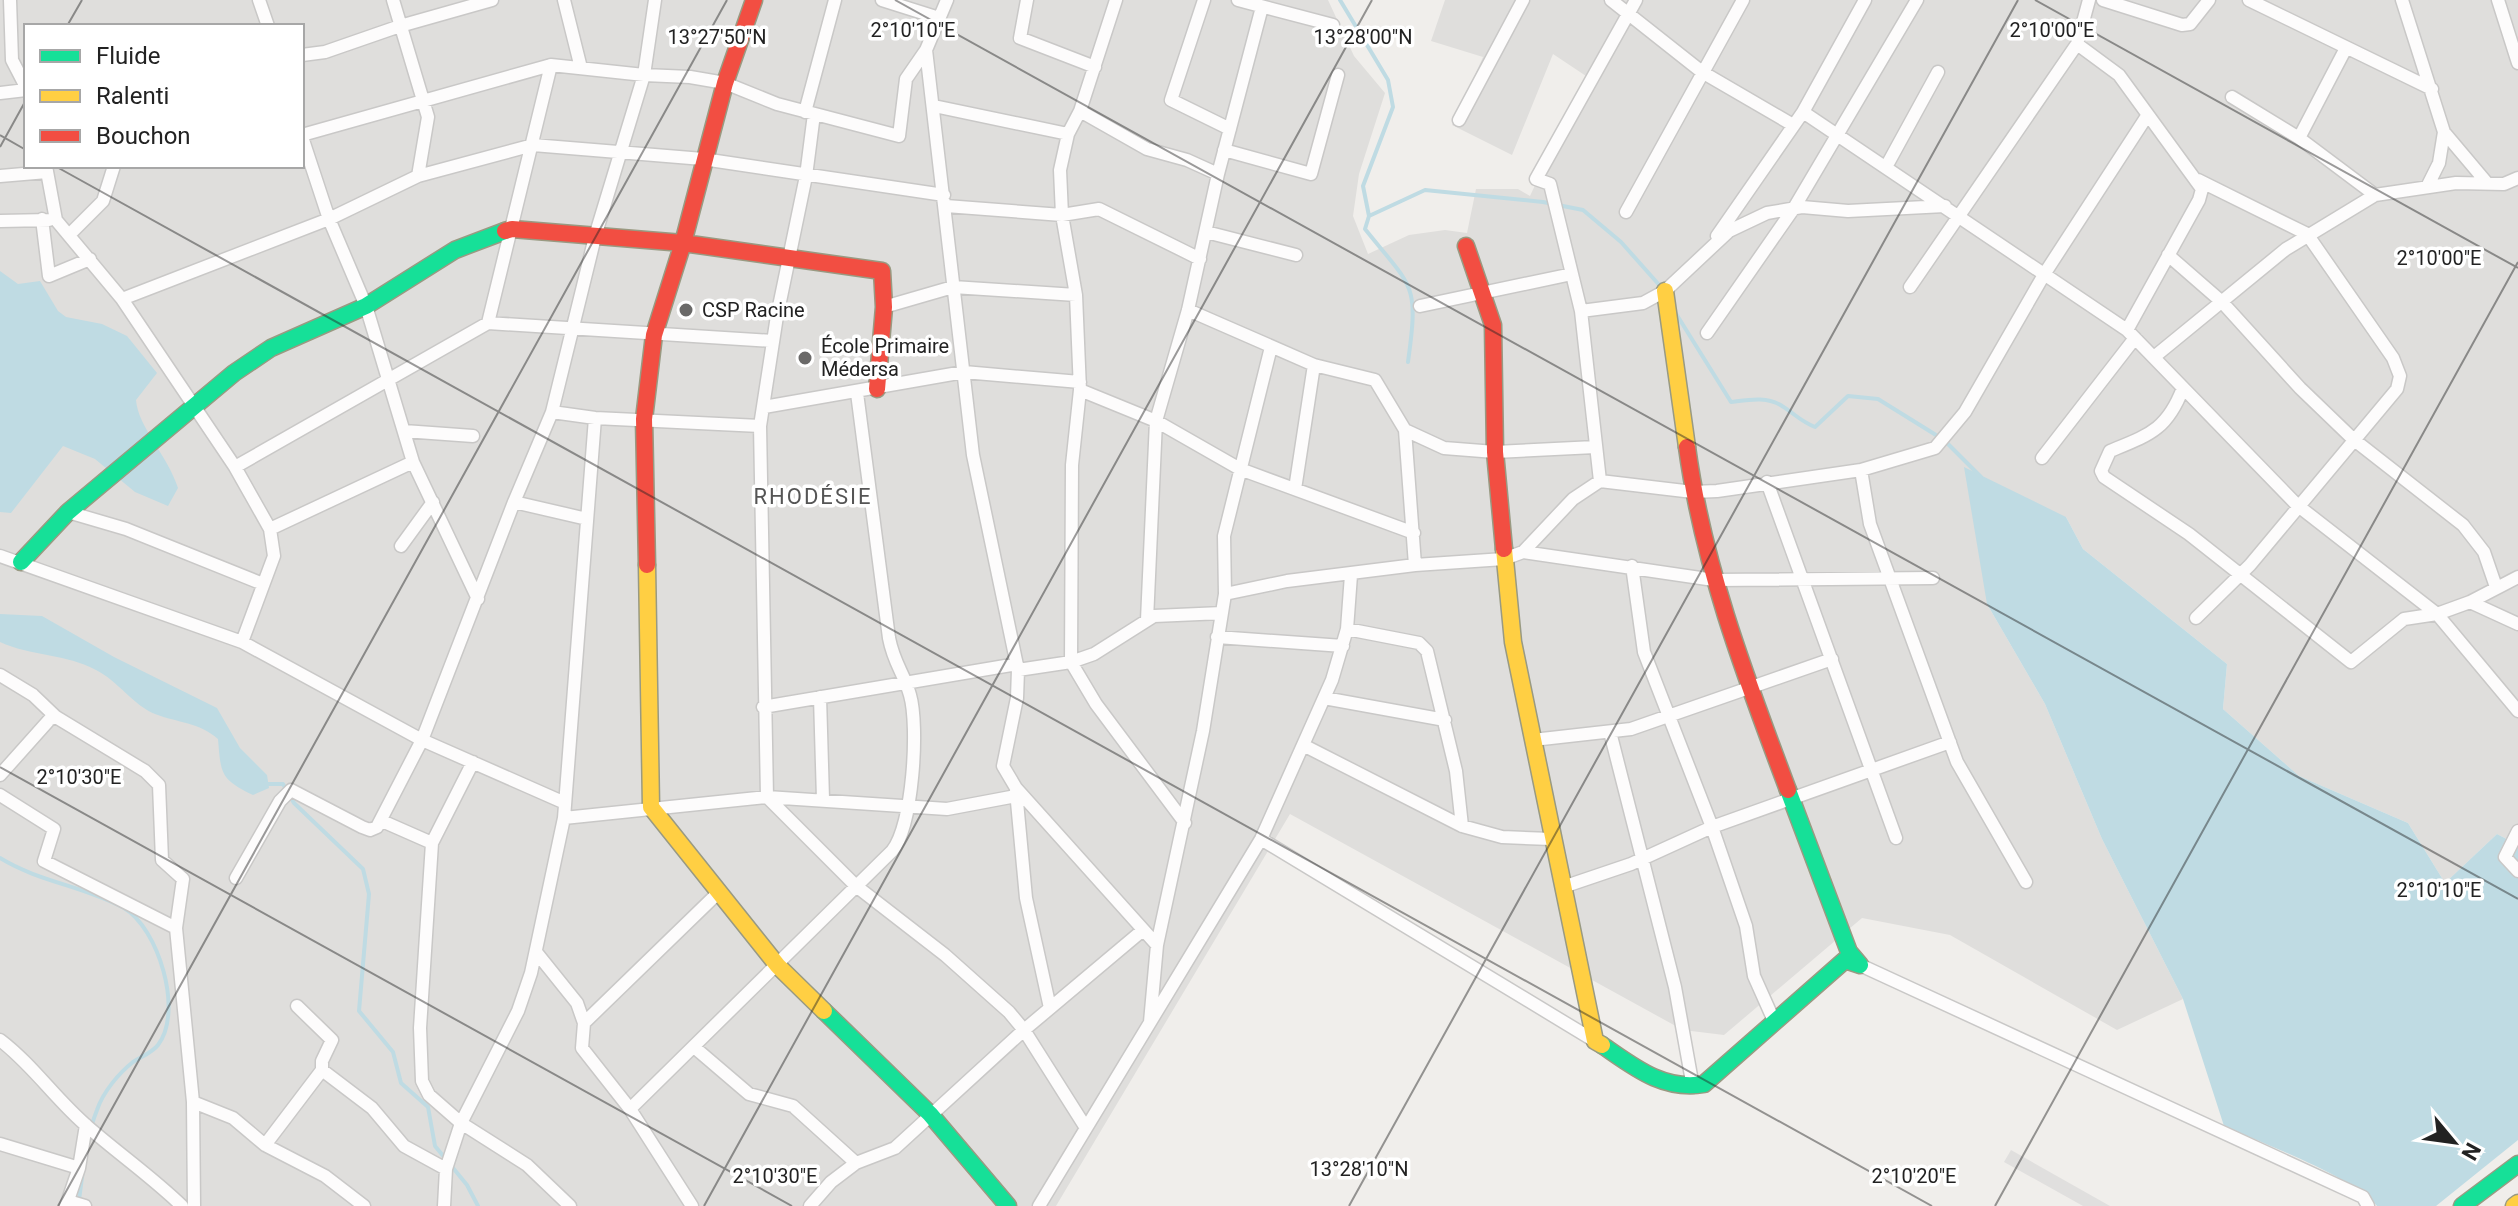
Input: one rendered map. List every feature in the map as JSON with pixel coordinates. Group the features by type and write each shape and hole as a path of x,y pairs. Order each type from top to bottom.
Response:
{"main road":[{"path":"754,0 725,83 683,243 654,335 644,419 651,807 778,966 930,1114 1008,1206"},
{"path":"21,562 68,512 271,348 366,306 455,250 512,229 596,233 882,271 884,307 877,389"},
{"path":"1466,246 1493,325 1495,452 1513,642 1551,839 1595,1041 1675,1087 1704,1084 1845,960 1860,965"},
{"path":"1665,291 1693,492 1714,580 1790,799 1849,952 1860,965"},
{"path":"2462,1206 2518,1164"}],"street":[{"path":"259,0 267,24"},
{"path":"393,0 428,117 418,176"},
{"path":"564,0 581,68"},
{"path":"236,878 280,801 291,790 370,830 382,821 422,740 552,412 596,233 644,75 655,0"},
{"path":"835,0 810,113 806,176 773,341 760,426 767,797 856,886 945,955 1024,1030 1086,1128"},
{"path":"882,0 939,18"},
{"path":"304,135 551,65 725,83 810,113 899,136 906,79 926,50 947,0"},
{"path":"1027,0 1020,38 1095,67"},
{"path":"1116,0 1080,111 1068,134 1060,170 1062,215 1076,295 1080,386 1072,465 1071,662 1096,704 1185,823"},
{"path":"1204,0 1171,100 1230,129"},
{"path":"1238,0 1333,25"},
{"path":"1459,120 1523,0"},
{"path":"1611,0 1627,16 1702,72 1793,125"},
{"path":"1600,481 1581,311 1550,184 1536,179 1636,0"},
{"path":"1626,212 1743,0"},
{"path":"1709,248 1803,112 1865,0"},
{"path":"1707,333 1794,208 1917,0"},
{"path":"1910,287 2077,44 2089,0"},
{"path":"2103,0 2182,25 2190,24 2209,0"},
{"path":"2249,0 2432,89"},
{"path":"2402,0 2444,132 2487,183"},
{"path":"2498,0 2517,57"},
{"path":"304,55 325,52 484,1"},
{"path":"6,7 12,60 24,85"},
{"path":"1147,620 1156,421 1188,310 1218,174 1262,7"},
{"path":"2042,458 2131,334 2202,189 2119,75 2077,44"},
{"path":"2299,138 2346,48"},
{"path":"926,50 953,287 987,533 1017,667 1015,711 1002,760 1016,792 1026,898 1050,1008"},
{"path":"488,323 551,65"},
{"path":"1886,167 1938,72"},
{"path":"1224,150 1311,174 1338,75"},
{"path":"0,93 24,89"},
{"path":"2232,97 2299,138 2375,195"},
{"path":"934,106 1068,134"},
{"path":"1080,111 1147,149 1187,160 1218,174"},
{"path":"1803,112 2131,334 2297,505 2437,614 2518,711"},
{"path":"1225,594 1287,581 1415,565 1504,559 1523,552 1573,499 1600,481 1693,492 1861,470 1935,448 1951,433 2045,273 2147,116"},
{"path":"2427,187 2439,163 2444,132"},
{"path":"304,142 329,219 366,306 413,462 478,599"},
{"path":"122,299 329,219 418,176 533,145 703,159 945,200 1062,215 1099,209 1200,259"},
{"path":"69,235 103,201 113,168"},
{"path":"0,176 47,169 56,220 122,299 235,467 270,529 274,556 242,642"},
{"path":"2154,357 2307,234 2375,195 2427,187 2504,184 2518,178"},
{"path":"2196,618 2240,575 2397,389 2400,376 2393,358 2307,234 2198,180"},
{"path":"1581,311 1643,303 1665,291 1709,248 1739,225 1767,213 1794,208 1848,211 1945,206"},
{"path":"42,219 49,276 90,259"},
{"path":"0,221 56,220"},
{"path":"1206,232 1296,255"},
{"path":"2168,255 2222,302 2300,388 2353,439 2475,536 2491,568 2496,587"},
{"path":"1420,306 1572,274"},
{"path":"884,307 953,287 1076,295"},
{"path":"1188,310 1314,365 1375,380 1405,430 1415,565"},
{"path":"235,467 387,377 488,323 773,341"},
{"path":"1149,1025 1157,945 1185,823 1225,594 1224,536 1271,347"},
{"path":"1295,489 1314,365"},
{"path":"764,407 964,372 1080,386 1156,421 1240,469 1414,533"},
{"path":"2183,388 2175,409 2156,432 2110,451 2101,471 2106,480 2144,502 2351,662 2404,619 2437,614 2470,602 2518,577"},
{"path":"630,1109 898,845 910,808 913,716 904,682 894,664 889,638 857,393"},
{"path":"552,412 595,418 760,426"},
{"path":"444,1206 446,1169 461,1123 518,1011 536,952 564,818 595,418"},
{"path":"1405,430 1444,448 1495,452 1595,447"},
{"path":"404,431 473,436"},
{"path":"270,529 413,462"},
{"path":"1861,470 1870,524 1957,762 2026,882"},
{"path":"1767,482 1896,838"},
{"path":"401,546 433,502"},
{"path":"514,502 587,519"},
{"path":"68,512 126,529 263,584"},
{"path":"1523,552 1714,580 1802,576 1933,578"},
{"path":"0,556 242,642 422,740 565,803"},
{"path":"1632,566 1638,630 1667,717 1712,827 1746,926 1754,976 1775,1023"},
{"path":"1039,1206 1261,839 1324,698 1343,646 1351,575"},
{"path":"2470,602 2518,624"},
{"path":"763,707 904,682 1071,662 1111,646 1147,620 1169,613 1222,613"},
{"path":"1347,629 1419,643 1425,648 1458,778 1462,826"},
{"path":"1217,637 1343,646"},
{"path":"1533,740 1610,732 1667,717 1832,659"},
{"path":"0,675 33,695 56,717 154,777 159,785 162,860 183,879 176,928 193,1102 194,1206"},
{"path":"820,697 823,799"},
{"path":"1324,698 1445,720"},
{"path":"0,775 50,719 56,717"},
{"path":"1610,732 1675,987 1693,1087"},
{"path":"1563,887 1644,857 1712,827 1950,742"},
{"path":"1303,745 1462,826 1502,837 1551,839"},
{"path":"473,762 432,843 420,1028 422,1081 429,1095 461,1123 527,1165 570,1206"},
{"path":"564,818 767,797 910,808 968,807 1016,792"},
{"path":"1016,792 1157,945"},
{"path":"0,795 54,829 44,861 176,928"},
{"path":"382,821 432,843"},
{"path":"2518,831 2505,857 2518,871"},
{"path":"1261,839 1595,1041"},
{"path":"584,1023 719,892"},
{"path":"810,1206 831,1182 856,1163 895,1148 1024,1030 1143,930"},
{"path":"536,952 574,998 584,1023 582,1048 630,1109 692,1206"},
{"path":"1860,965 2363,1197 2368,1206"},
{"path":"265,1145 322,1070 322,1061 332,1040 297,1006"},
{"path":"0,1040 20,1055 86,1125 135,1162 182,1206"},
{"path":"694,1047 749,1094 793,1106 856,1163"},
{"path":"0,1051 20,1055"},
{"path":"322,1070 362,1099 404,1146 446,1169"},
{"path":"193,1102 233,1118 265,1145 325,1176 364,1206"},
{"path":"85,1206 67,1203 79,1168 86,1125"},
{"path":"0,1144 79,1168"}],"shaded area":[{"path":"0,0 1328,0 1354,56 1385,93 1359,174 1353,216 1368,254 1409,235 1445,230 1467,233 1476,189 1518,189 1530,196 1586,76 1553,54 1512,155 1452,125 1483,57 1431,41 1445,0 2518,0 2518,845 2497,834 2445,883 2408,823 2299,776 2223,709 2227,664 2083,549 2066,517 1987,604 2045,704 2102,839 2183,999 2117,1030 1950,935 1862,918 1724,1035 1683,1030 1290,814 1056,1206 0,1206"},
{"path":"2011,1150 2110,1206 2083,1206 2004,1162"}],"water":[{"path":"0,271 18,284 40,281 58,311 66,317 102,324 127,336 157,373 136,400 142,421 178,488 168,506 135,492 95,459 63,446 11,513 0,512"},
{"path":"1964,467 2066,517 2083,549 2227,664 2223,709 2299,776 2408,823 2445,883 2497,834 2518,845 2518,1140 2436,1206 2377,1206 2367,1196 2330,1173 2224,1126 2183,999 2102,839 2045,704 1987,604"},
{"path":"0,614 42,616 114,657 217,708 240,748 267,775 269,788 253,795 234,784 224,774 218,739 211,733 147,710 96,670 0,642"}],"waterway":[{"path":"1340,0 1388,80 1393,107 1363,186 1369,216 1365,229 1409,288 1413,316 1408,362"},
{"path":"1369,216 1425,190 1543,202 1583,210 1621,242 1661,287"},
{"path":"1675,312 1731,402 1770,401 1815,427 1848,396 1878,399 1944,440 1981,477"},
{"path":"264,784 283,784 294,803 363,869 369,894 359,1011 393,1052 401,1083 428,1107 435,1146 467,1185 478,1206"},
{"path":"0,858 30,873 124,908 147,933 164,971 168,992 165,1030 156,1048 122,1072 100,1103 88,1143 79,1200"}],"traffic: fast":[{"path":"21,562 68,512 234,373 271,348 366,306 455,250 505,231"},
{"path":"1602,1045 1662,1081 1704,1084 1845,960 1860,965 1849,952 1788,790"},
{"path":"824,1011 930,1114 1008,1206"},
{"path":"2462,1206 2518,1164"}],"traffic: slow":[{"path":"1665,291 1687,447"},
{"path":"1504,549 1513,642 1595,1041 1602,1045"},
{"path":"647,565 651,807 778,966 824,1011"},
{"path":"2514,1206 2518,1203"}],"traffic: jam":[{"path":"647,565 644,419 654,335 683,243 725,83 754,0"},
{"path":"505,231 512,229 683,243 882,271 884,307 877,389"},
{"path":"1466,246 1493,325 1495,452 1504,549"},
{"path":"1687,447 1715,578 1742,664 1788,790"}],"place":[{"name":"CSP Racine","path":"686,310"},
{"name":"École Primaire Médersa","path":"805,358"}],"district":[{"name":"RHODÉSIE","path":"813,496"}]}
